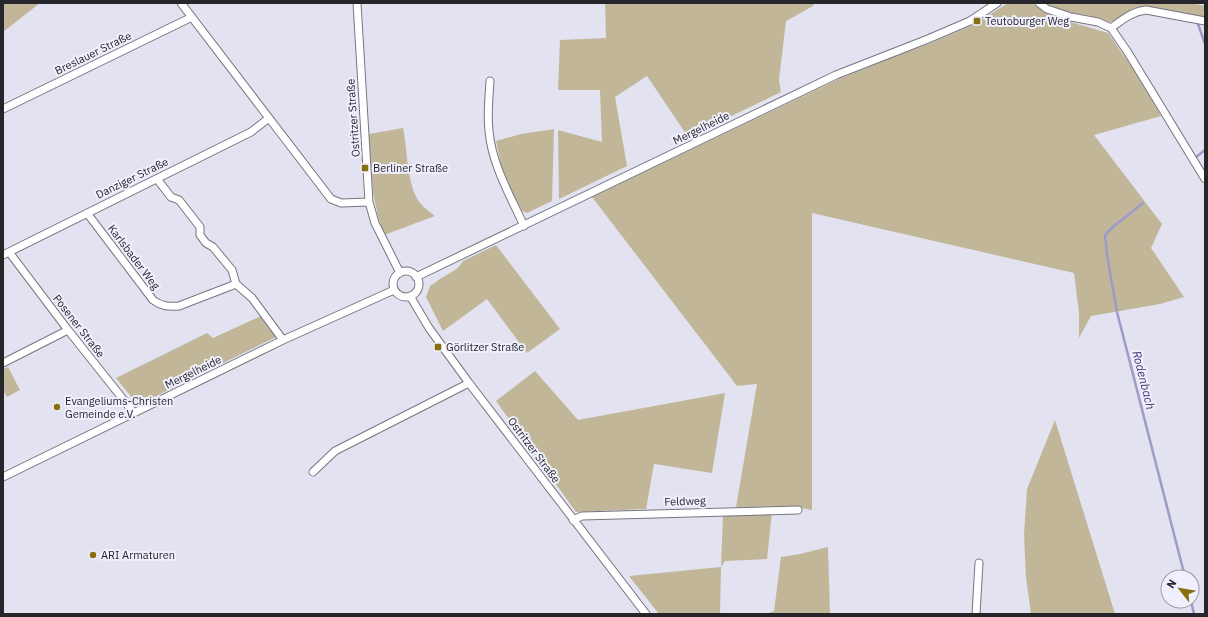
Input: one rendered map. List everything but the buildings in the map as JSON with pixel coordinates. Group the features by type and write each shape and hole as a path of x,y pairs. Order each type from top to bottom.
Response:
{"street":[{"path":"181,3 331,198 340,203 369,202"},
{"name":"Ostritzer Straße","path":"357,3 369,202 375,223 400,273"},
{"name":"Mergelheide","path":"416,277 836,75 970,21 997,3"},
{"path":"1040,3 1047,9 1071,17 1098,22 1111,28 1127,51 1205,179"},
{"path":"1111,28 1129,15 1146,10 1205,21"},
{"name":"Breslauer Straße","path":"3,109 192,17"},
{"path":"490,81 488,122 494,158 499,174 524,226"},
{"name":"Danziger Straße","path":"6,253 251,132 269,118"},
{"path":"158,179 171,197 179,200 200,227 200,235 206,243 213,247 232,270 236,284 252,298 283,340"},
{"name":"Karlsbader Weg","path":"87,213 152,300 160,305 169,307 179,306 236,284"},
{"name":"Posener Straße","path":"6,253 134,413"},
{"path":"407,272 416,277 419,285 416,292 410,296 403,297 394,290 393,286 395,278 400,273 407,272"},
{"name":"Mergelheide","path":"3,477 283,340 394,290"},
{"name":"Ostritzer Straße","path":"410,296 429,328 469,383 646,614"},
{"path":"3,363 68,330"},
{"path":"313,472 336,451 469,383"},
{"name":"Feldweg","path":"574,520 582,516 798,510"},
{"path":"976,614 979,563"}],"shaded area":[{"path":"3,3 40,3 3,32"},
{"path":"605,3 814,3 813,6 786,21 779,80 781,92 688,137 647,76 615,97 627,166 559,199 558,130 602,142 600,90 558,90 560,40 606,38"},
{"path":"1008,3 1032,3 1050,16 1108,33 1137,74 1161,116 1094,135 1162,224 1151,248 1184,297 1160,304 1091,316 1079,338 1079,313 1074,273 812,213 812,510 784,506 736,507 757,384 737,386 592,197 839,79 973,25"},
{"path":"1044,3 1191,3 1205,6 1205,18 1152,7 1143,7 1135,8 1114,21 1109,22 1091,16 1056,10"},
{"path":"403,128 408,168 413,188 421,204 435,216 384,235 373,192 369,134"},
{"path":"554,129 552,201 527,213 522,211 503,174 496,141 521,134"},
{"path":"496,245 560,329 527,353 487,299 443,331 426,297 430,286 458,268 463,261"},
{"path":"261,316 276,337 138,405 116,378 207,333 213,338"},
{"path":"8,367 20,390 7,397 3,390 3,369"},
{"path":"535,371 578,420 725,393 712,473 654,464 646,509 576,512 496,401"},
{"path":"1055,420 1115,614 1031,614 1026,578 1024,534 1027,489"},
{"path":"772,512 767,559 725,561 721,567 723,514"},
{"path":"828,547 830,614 766,614 774,611 781,557"},
{"path":"721,567 720,614 659,614 629,576"}],"waterway":[{"name":"Rodenbach","path":"1198,24 1205,44"},
{"name":"Rodenbach","path":"1196,157 1205,150"},
{"name":"Rodenbach","path":"1143,203 1105,235 1107,255 1117,312 1183,569"},
{"name":"Rodenbach","path":"1193,609 1194,614"}],"place":[{"name":"Teutoburger Weg","path":"977,21"},
{"name":"Berliner Straße","path":"365,168"},
{"name":"Görlitzer Straße","path":"438,347"},
{"name":"Evangeliums-Christen Gemeinde e.V.","path":"57,407"},
{"name":"ARI Armaturen","path":"93,555"}]}
